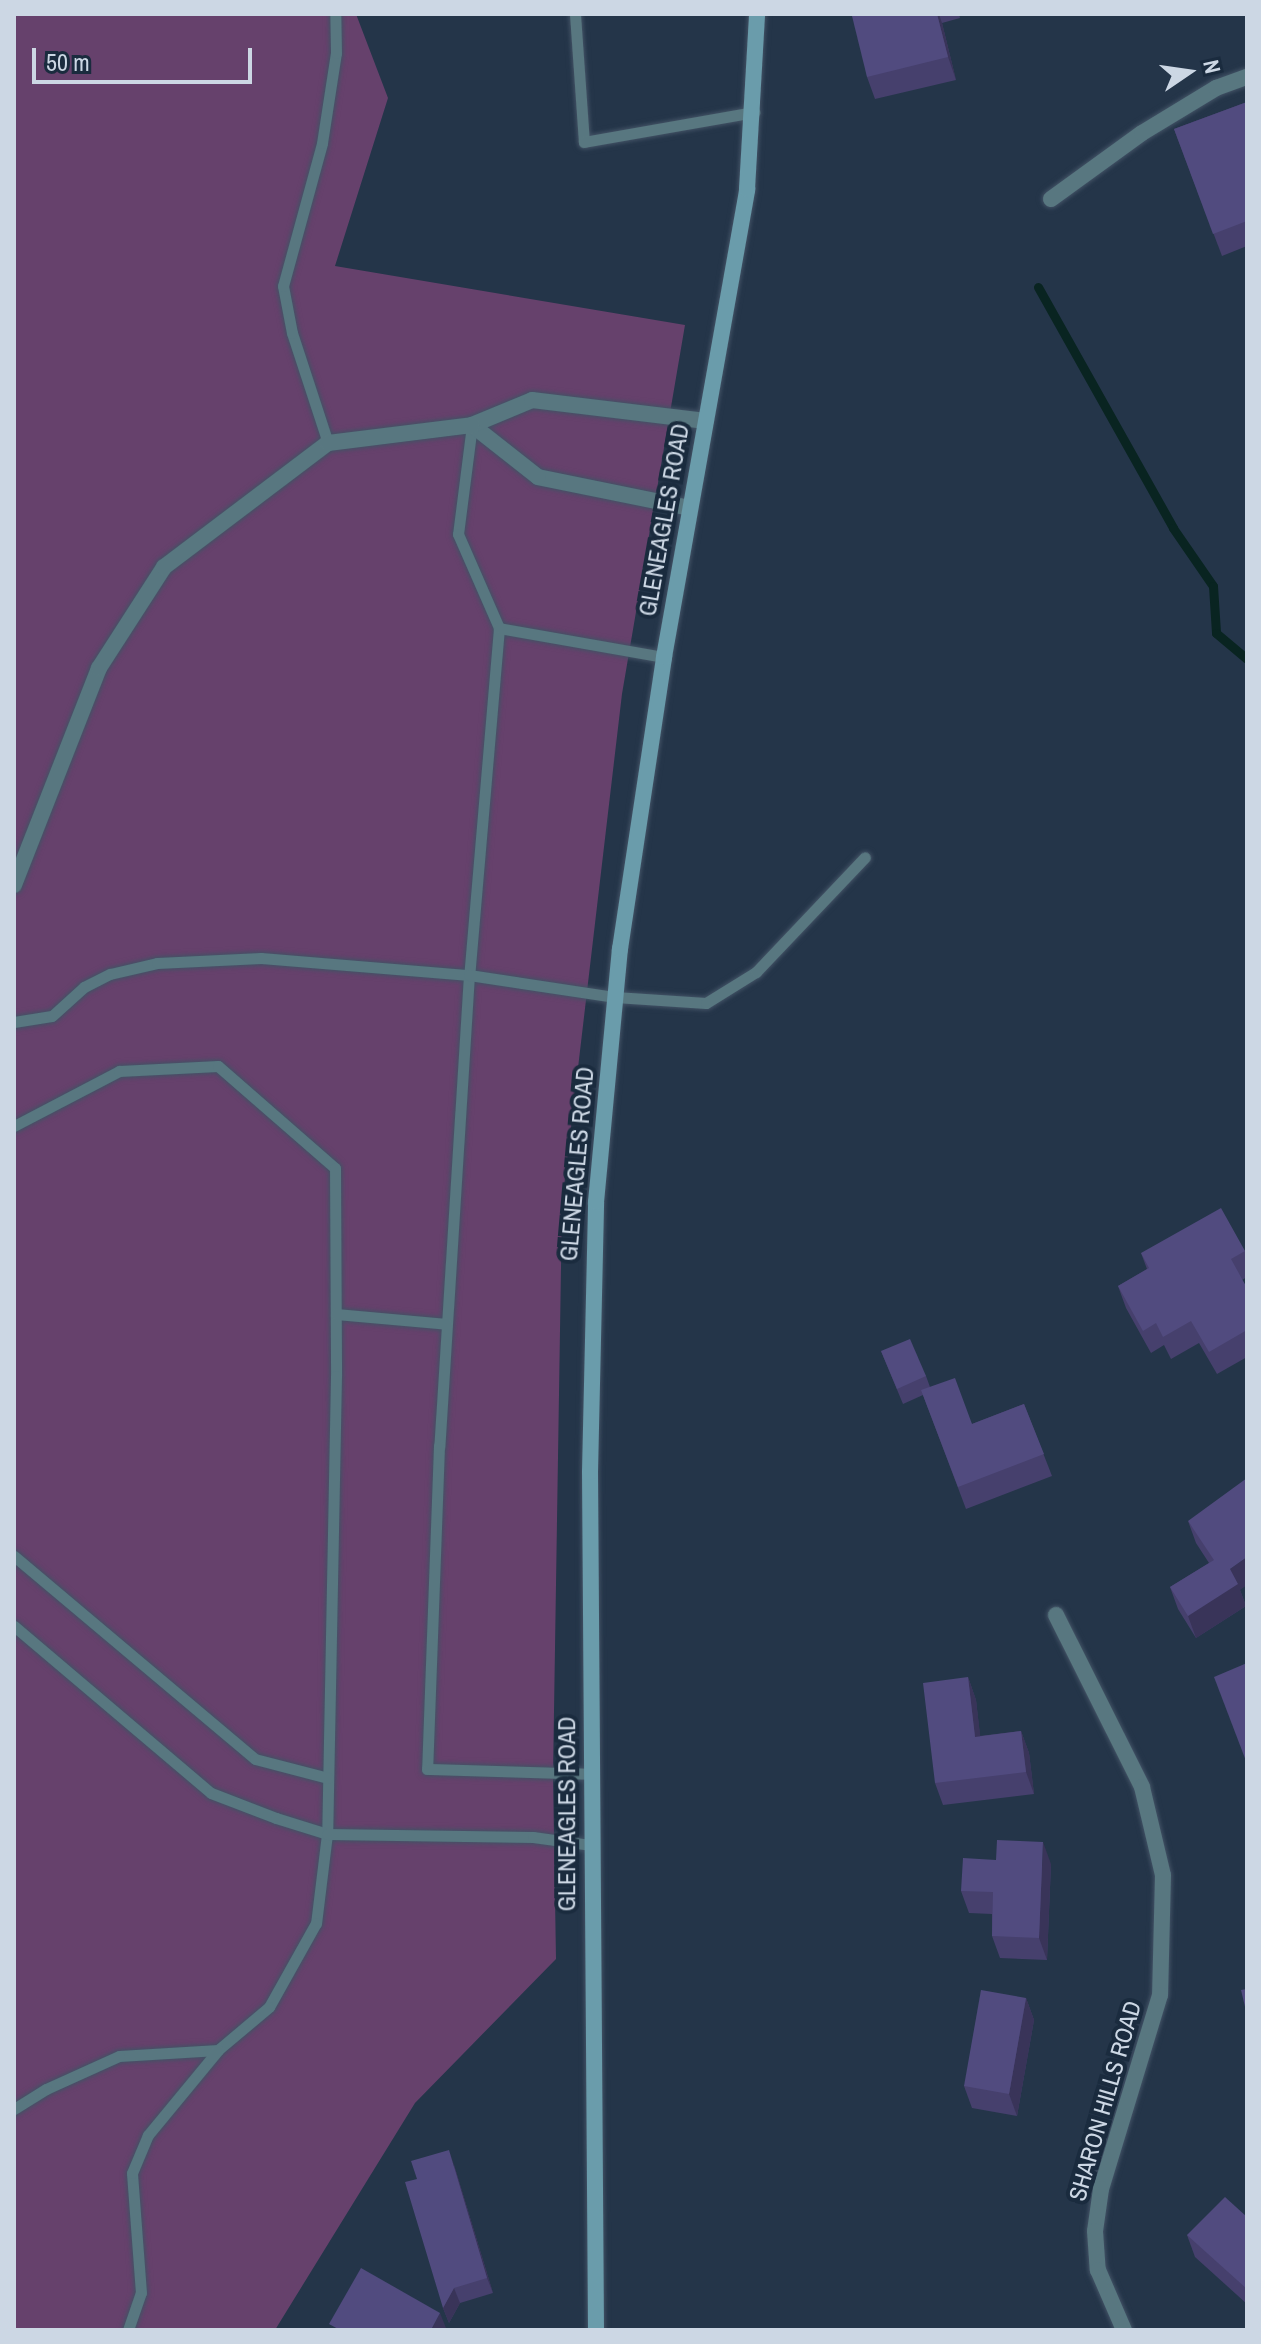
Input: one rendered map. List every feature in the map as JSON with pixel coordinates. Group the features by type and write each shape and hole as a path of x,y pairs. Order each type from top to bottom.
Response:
{"street":[{"name":"GLENEAGLES ROAD","path":"596,2330 591,1845 591,1294 615,997 664,657 745,203 754,112 757,14"},
{"path":"1051,199 1142,133 1216,88 1247,77"},
{"path":"14,885 99,668 164,567 328,443 472,425 532,400 706,421"},
{"path":"472,425 538,477 690,508"},
{"name":"SHARON HILLS ROAD","path":"1056,1615 1142,1787 1163,1875 1160,1995 1101,2189 1095,2231 1098,2270 1124,2330"}],"lane":[{"path":"328,443 292,333 283,286 325,128 335,14"},
{"path":"575,14 584,142 754,112"},
{"path":"472,425 458,534 499,628 469,975 447,1324 427,1769 591,1774"},
{"path":"499,628 664,657"},
{"path":"14,1022 52,1016 84,987 110,974 157,963 261,958 469,975 615,997 706,1003 756,972 865,857"},
{"path":"14,1126 119,1071 218,1066 335,1168 336,1314 327,1834 316,1923 295,1968 269,2007 218,2050 148,2135 132,2173 141,2293 128,2330"},
{"path":"336,1314 447,1324"},
{"path":"14,1556 255,1759 328,1778"},
{"path":"14,1626 211,1793 327,1834 533,1837 591,1845"},
{"path":"14,2109 119,2056 218,2050"}],"shaded area":[{"path":"14,14 356,14 388,98 335,266 685,325 622,694 562,1204 553,1775 556,1959 415,2103 275,2330 14,2330"}],"building":[{"path":"937,14 948,57 867,77 852,16"},
{"path":"1247,102 1247,221 1213,234 1174,129"},
{"path":"1221,1208 1245,1251 1231,1259 1247,1288 1247,1330 1209,1352 1191,1321 1163,1337 1156,1323 1143,1331 1118,1286 1149,1268 1141,1253"},
{"path":"910,1339 926,1376 897,1389 881,1351"},
{"path":"955,1378 972,1424 1024,1404 1044,1454 958,1487 921,1390"},
{"path":"1247,1478 1247,1557 1230,1569 1238,1584 1188,1616 1170,1587 1214,1560 1188,1521"},
{"path":"1247,1663 1247,1760 1246,1761 1214,1677"},
{"path":"968,1677 975,1737 1021,1731 1026,1772 935,1783 923,1683"},
{"path":"997,1840 1043,1842 1039,1938 992,1936 993,1892 961,1891 963,1858 996,1860"},
{"path":"1247,1989 1247,2015 1241,1990"},
{"path":"981,1990 1026,1998 1009,2094 964,2086"},
{"path":"449,2150 487,2278 454,2288 443,2308 405,2182 417,2179 411,2161"},
{"path":"1225,2197 1247,2217 1247,2289 1187,2235"},
{"path":"361,2268 440,2313 431,2330 340,2330 329,2324"}],"waterway":[{"path":"1038,287 1173,528 1213,586 1216,633 1247,659"}]}
